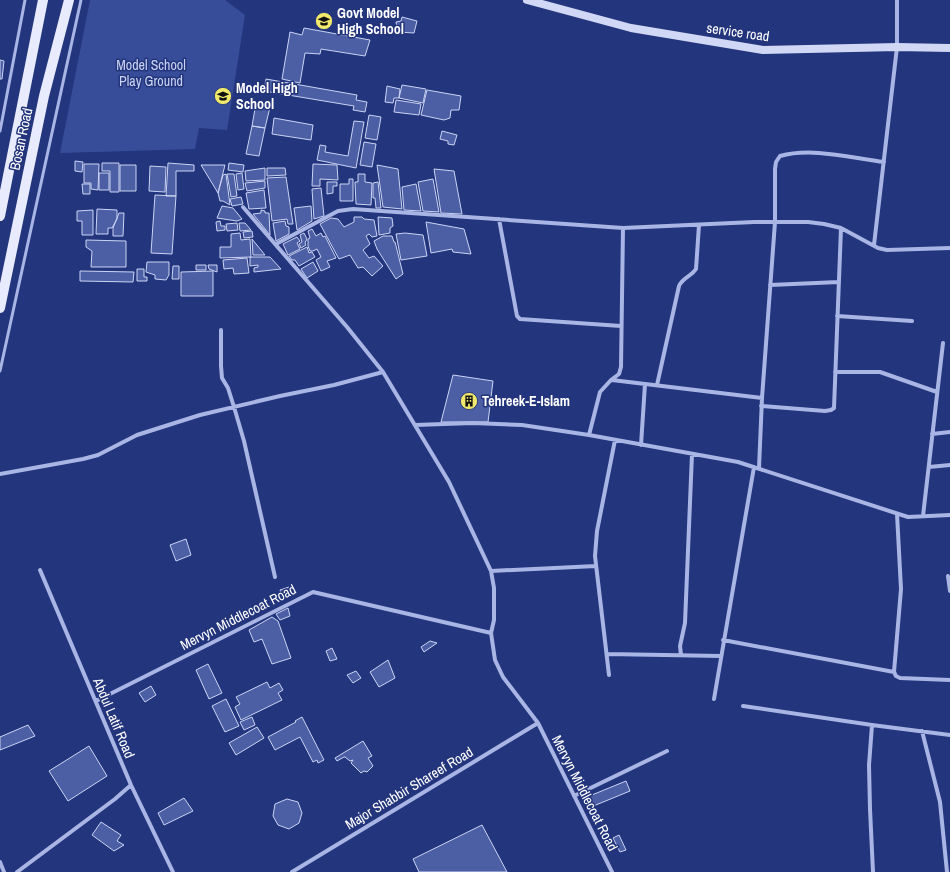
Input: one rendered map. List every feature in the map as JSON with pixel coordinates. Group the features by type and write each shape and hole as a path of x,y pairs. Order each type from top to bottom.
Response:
{"main road":[{"name":"Bosan Road","path":"0,216 43,0"},
{"name":"Bosan Road","path":"0,308 44,96 69,0"}],"street":[{"name":"service road","path":"527,0 631,28 763,50 950,48"},
{"path":"874,245 897,48 897,0"},
{"path":"759,468 761,406 775,222 776,162 780,156 786,154 813,152 884,162"},
{"name":"Mervyn Middlecoat Road","path":"243,207 347,327 383,372 449,482 491,571 494,588 494,620 491,632 495,660 503,677 538,723 612,872"},
{"path":"276,244 338,211 345,209 623,228 775,222 824,224 841,228 878,248 887,250 950,248"},
{"path":"499,219 517,316 520,319 621,326"},
{"path":"657,385 678,286 681,281 692,275 696,269 699,225"},
{"path":"589,436 600,392 619,374 621,367 623,228"},
{"path":"761,406 825,411 834,408 841,228"},
{"path":"770,285 839,282"},
{"path":"837,316 912,321"},
{"path":"220,330 222,378 234,407 244,441 275,578"},
{"path":"923,516 943,343"},
{"path":"0,474 83,460 98,455 137,435 200,415 334,385 383,372"},
{"path":"835,372 880,372 937,392"},
{"path":"611,380 762,398"},
{"path":"641,445 645,384"},
{"path":"415,425 473,423 522,425 615,440 738,462 897,514 908,516 950,515"},
{"path":"932,434 950,432"},
{"path":"609,675 596,566 597,531 615,440"},
{"path":"681,655 680,646 685,623 692,454"},
{"path":"928,467 950,465"},
{"path":"714,699 754,467"},
{"path":"897,514 901,589 894,672 896,676 900,678 950,680"},
{"path":"491,571 596,566"},
{"name":"Abdul Latif Road","path":"40,570 131,785 173,872"},
{"path":"948,576 950,591"},
{"name":"Mervyn Middlecoat Road","path":"96,701 313,592 491,632"},
{"path":"723,640 894,672"},
{"path":"606,654 721,656"},
{"path":"743,706 950,735"},
{"name":"Major Shabbir Shareef Road","path":"292,872 538,723"},
{"path":"872,725 869,766 873,872"},
{"path":"922,731 940,802 947,872"},
{"path":"574,796 668,751"},
{"path":"17,872 115,799 131,785"},
{"path":"0,862 4,872"}],"lane":[{"path":"0,132 25,0"},
{"path":"0,371 81,0"}],"green space":[{"name":"Model School Play Ground","path":"90,0 225,0 245,15 227,130 199,128 195,149 60,153"}],"building":[{"path":"402,17 417,21 414,33 398,32 396,22 401,21"},
{"path":"304,28 370,40 365,56 321,49 320,54 305,53 300,83 282,79 290,32 302,35"},
{"path":"0,60 4,61 2,79 0,79"},
{"path":"266,79 357,95 356,100 367,102 365,112 353,110 354,106 264,91"},
{"path":"402,85 426,89 423,103 399,98"},
{"path":"387,86 400,89 399,98 394,98 393,103 385,102"},
{"path":"427,90 461,96 459,110 451,110 450,118 444,120 421,115"},
{"path":"396,100 421,104 419,115 394,112"},
{"path":"256,103 270,107 265,128 252,126"},
{"path":"369,115 381,117 377,140 365,138"},
{"path":"274,118 313,125 311,140 272,134"},
{"path":"354,121 364,122 356,168 317,160 320,145 326,146 325,152 348,156"},
{"path":"252,126 265,128 259,156 246,154"},
{"path":"442,131 457,135 454,145 448,144 448,141 440,139"},
{"path":"364,142 376,144 372,167 360,165"},
{"path":"75,161 83,162 82,172 75,171"},
{"path":"102,163 119,163 119,192 110,192 110,171 102,171"},
{"path":"168,163 194,165 194,171 176,171 176,196 166,196"},
{"path":"229,163 244,165 243,172 228,170"},
{"path":"84,164 99,164 98,190 91,189 91,183 84,183"},
{"path":"313,164 337,165 338,180 320,179 320,186 312,186"},
{"path":"120,165 136,165 136,191 120,191"},
{"path":"201,165 225,165 218,193"},
{"path":"377,165 398,169 402,209 383,207"},
{"path":"150,166 166,167 165,192 149,191"},
{"path":"265,168 265,180 246,181 245,171"},
{"path":"267,168 285,168 286,175 267,176"},
{"path":"434,169 454,171 462,214 441,213"},
{"path":"99,173 109,173 109,190 99,190"},
{"path":"242,173 244,189 238,190 236,174"},
{"path":"226,174 230,205 220,201 218,193 223,175"},
{"path":"227,174 234,174 237,196 231,197"},
{"path":"358,174 365,174 365,182 372,183 371,205 356,204 355,182 358,182"},
{"path":"286,177 293,224 288,224 287,219 272,221 267,178"},
{"path":"349,179 353,179 353,201 340,201 340,184 349,184"},
{"path":"433,179 439,212 423,211 418,182"},
{"path":"265,181 265,188 247,191 245,183"},
{"path":"327,182 337,182 337,186 333,186 333,193 327,194"},
{"path":"378,182 381,208 376,208 375,198 373,198 373,183"},
{"path":"82,184 90,184 90,194 83,194"},
{"path":"416,184 421,211 404,210 402,187"},
{"path":"321,188 324,216 314,219 312,189"},
{"path":"264,190 266,208 249,209 246,193"},
{"path":"155,195 176,196 172,254 151,253"},
{"path":"241,197 243,204 232,206 230,199"},
{"path":"222,206 233,208 242,219 237,221 217,218"},
{"path":"311,206 312,221 297,230 294,208"},
{"path":"97,209 117,210 117,219 112,228 108,228 108,234 96,234"},
{"path":"93,210 93,235 82,235 82,221 77,221 77,211"},
{"path":"261,210 265,211 265,213 269,213 270,235 253,214 261,213"},
{"path":"119,213 124,213 123,236 113,236 113,228"},
{"path":"354,217 374,220 377,236 372,237 369,234 366,236 370,244 363,250 369,258 374,256 383,266 372,276 363,267 358,268 350,255 339,259 320,224 331,218 338,219 344,227 354,222"},
{"path":"378,217 392,218 393,226 390,228 390,233 379,235"},
{"path":"220,221 221,226 225,226 225,230 217,231 216,222"},
{"path":"285,221 286,226 289,227 289,234 276,241 273,223"},
{"path":"426,222 464,229 471,254 453,252 452,249 431,253"},
{"path":"237,223 238,230 227,231 226,224"},
{"path":"239,223 245,223 251,230 240,231"},
{"path":"312,229 316,236 321,233 323,237 325,236 336,258 327,261 330,267 321,271 316,260 321,257 317,249 310,251 308,246 308,239 310,238 308,231"},
{"path":"252,231 253,237 244,238 243,232"},
{"path":"240,233 241,240 250,239 251,257 220,258 220,247 231,247 231,234"},
{"path":"304,233 307,239 305,243 306,245 301,248 299,244 302,242 300,235"},
{"path":"405,233 423,235 427,256 401,260 396,234"},
{"path":"383,236 392,236 395,242 403,274 396,279 377,249 374,241"},
{"path":"297,237 300,241 297,243 300,249 288,255 283,244"},
{"path":"252,239 265,255 253,255"},
{"path":"86,240 126,241 126,267 91,267 92,251 86,247"},
{"path":"307,247 309,253 312,252 315,257 299,266 295,260 292,260 289,256"},
{"path":"250,257 270,257 281,269 254,272 254,268 258,267 258,265 250,266"},
{"path":"247,258 249,273 234,274 233,268 224,269 223,260"},
{"path":"147,262 169,262 169,275 166,280 155,279 155,275 146,272"},
{"path":"313,262 318,271 307,278 301,269"},
{"path":"196,265 206,265 206,270 196,270"},
{"path":"208,265 217,265 217,272 209,269"},
{"path":"173,266 179,266 179,279 172,279"},
{"path":"137,269 144,269 144,277 147,277 147,281 137,281"},
{"path":"80,271 134,272 133,282 80,281"},
{"path":"213,271 213,296 181,296 181,272"},
{"name":"Tehreek-E-Islam","path":"453,375 493,381 488,422 441,422"},
{"path":"186,539 191,555 176,561 170,545"},
{"path":"289,587 292,593 282,597 280,590"},
{"path":"288,608 290,616 280,620 276,614"},
{"path":"272,617 278,621 291,658 272,664 262,639 254,642 249,630"},
{"path":"430,641 437,643 424,652 421,647"},
{"path":"332,648 337,659 330,661 326,651"},
{"path":"388,660 395,678 379,687 370,672"},
{"path":"208,664 222,693 209,699 196,670"},
{"path":"356,671 361,678 353,683 347,675"},
{"path":"267,682 270,688 279,683 283,690 278,693 282,700 241,720 235,707 240,704 236,697"},
{"path":"151,686 156,695 145,702 139,693"},
{"path":"226,699 239,726 225,732 212,706"},
{"path":"252,717 255,725 244,730 240,722"},
{"path":"302,717 324,760 318,763 317,760 313,762 300,737 275,750 268,737 296,722 295,721"},
{"path":"28,725 35,736 0,750 0,737"},
{"path":"257,727 264,738 236,755 229,743"},
{"path":"363,741 372,756 368,758 373,766 367,772 364,771 361,773 351,763 353,760 350,761 345,757 337,761 335,758"},
{"path":"89,746 107,776 68,801 49,771"},
{"path":"626,781 630,791 591,807 587,797"},
{"path":"184,798 193,811 164,825 158,813"},
{"path":"287,799 298,802 302,813 299,823 289,829 278,825 273,816 275,804"},
{"path":"101,822 121,835 117,841 124,845 114,851 92,835"},
{"path":"482,825 507,872 419,872 413,859"},
{"path":"619,835 626,850 620,852 613,838"}],"place":[{"name":"Govt Model High School","path":"324,21"},
{"name":"Model High School","path":"223,96"},
{"name":"Tehreek-E-Islam","path":"469,401"}]}
